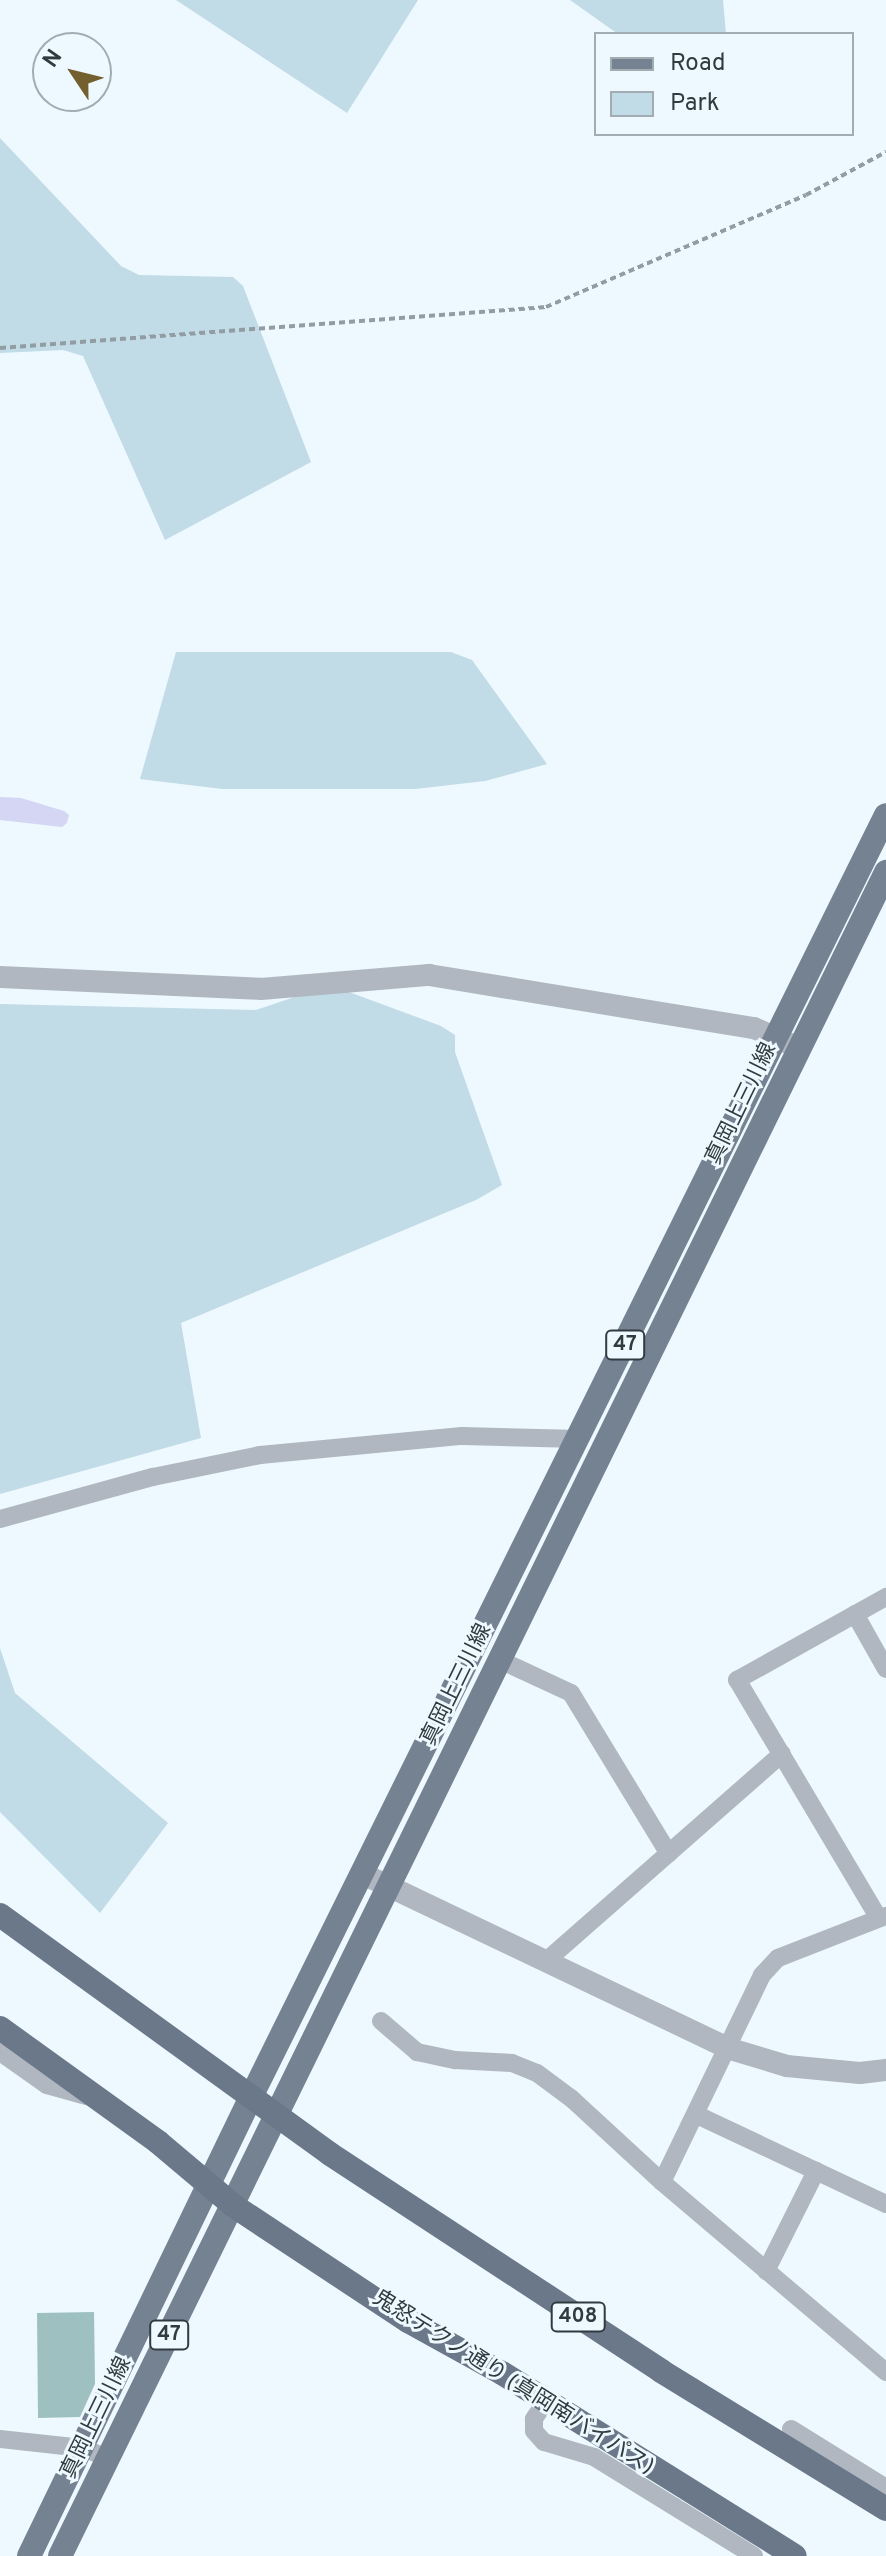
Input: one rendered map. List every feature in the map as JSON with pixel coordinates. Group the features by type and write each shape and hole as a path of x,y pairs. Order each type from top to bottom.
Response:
{"highway":[{"name":"408","path":"0,1915 330,2154 661,2371 886,2509"},
{"name":"鬼怒テクノ通り (真岡南バイパス)","path":"0,2028 92,2098 158,2142 234,2206 408,2321 546,2401 795,2556"}],"main road":[{"name":"真岡上三川線","path":"29,2556 252,2095 886,815"},
{"name":"真岡上三川線","path":"60,2556 886,872"}],"street":[{"path":"0,977 261,989 429,975 754,1028 799,1048"},
{"path":"0,1519 153,1477 260,1455 462,1436 579,1439"},
{"path":"662,2182 762,1975 778,1958 882,1916 737,1680 886,1597"},
{"path":"855,1614 886,1669"},
{"path":"500,1660 571,1693 669,1854"},
{"path":"546,1961 782,1754"},
{"path":"363,1874 727,2048 787,2066 860,2073 886,2070"},
{"path":"381,2021 417,2052 455,2060 512,2063 537,2073 572,2099 662,2182 886,2372"},
{"path":"0,2052 47,2085 92,2098"},
{"path":"697,2115 886,2204"},
{"path":"766,2271 816,2171"},
{"path":"546,2401 534,2419 534,2431 544,2442 594,2457 754,2556"},
{"path":"791,2429 886,2488"},
{"path":"0,2439 83,2448 108,2458"}],"path":[{"path":"0,348 546,307 806,195 886,152"}],"green space":[{"path":"176,0 418,0 347,113"},
{"path":"570,0 723,0 726,32 615,32"},
{"path":"0,138 121,266 139,275 233,277 243,286 311,462 165,540 83,356 63,350 0,353"},
{"path":"176,652 451,652 472,660 547,764 485,781 415,789 222,789 140,779"},
{"path":"330,985 441,1026 455,1035 455,1052 502,1185 476,1200 181,1323 201,1438 0,1494 0,1004 256,1010"},
{"path":"0,1648 15,1693 168,1823 100,1913 0,1812"}],"shaded area":[{"path":"0,797 21,798 64,811 69,815 67,823 62,827 0,820"}],"building":[{"path":"94,2312 95,2384 80,2417 38,2418 37,2313"}]}
